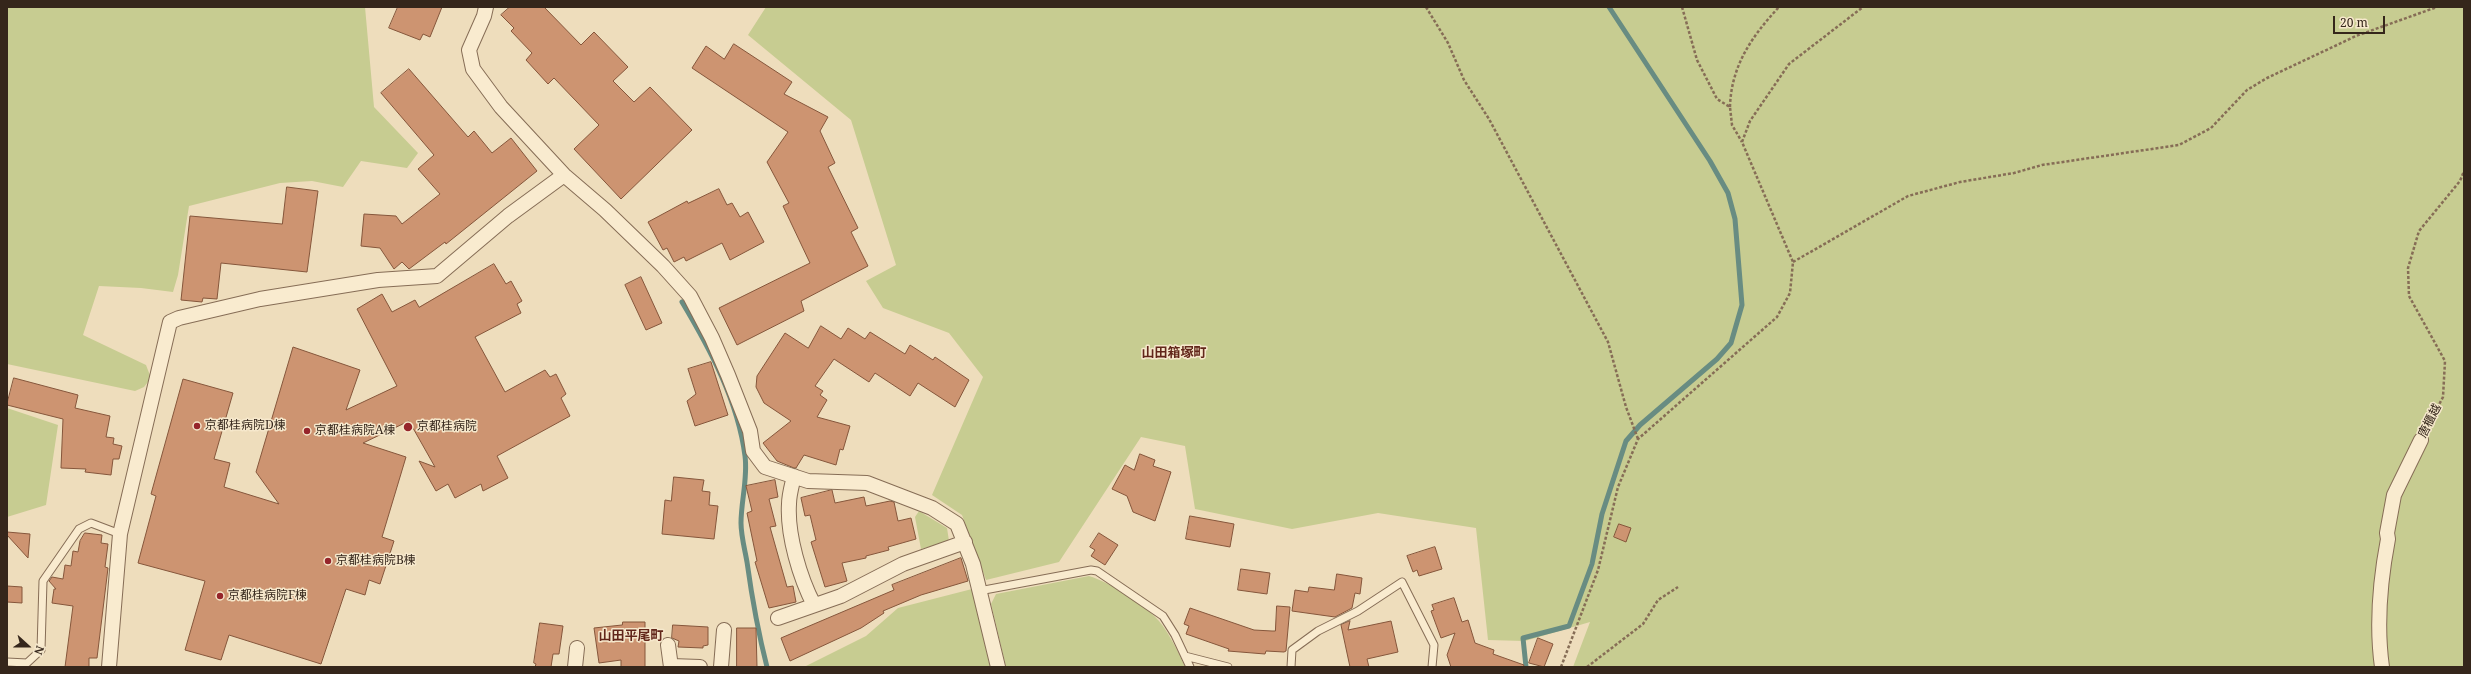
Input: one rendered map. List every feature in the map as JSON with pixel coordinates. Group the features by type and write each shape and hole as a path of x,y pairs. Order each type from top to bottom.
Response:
{"street":[{"path":"486,7 484,16 469,50 473,68 501,107 564,175 614,218 663,266 690,296 712,338 728,375 750,431 753,451 765,467 808,481 867,483 932,508 957,524 965,542 998,667"},
{"path":"109,667 120,534 170,322 179,318 260,299 378,280 437,276 508,216 564,175"},
{"name":"唐櫃越","path":"2382,667 2379,650 2380,582 2388,539 2388,525 2394,495 2421,440"},
{"path":"794,476 788,504 793,542 804,585 814,605"},
{"path":"778,618 841,596 903,564 965,542"},
{"path":"721,667 724,630"},
{"path":"668,645 671,666 700,667"},
{"path":"575,667 577,648"}],"lane":[{"path":"7,662 27,663 41,650 43,581 79,529 91,524 120,534"},
{"path":"979,591 1091,570 1097,572 1163,616 1190,667"},
{"path":"1291,667 1292,650 1318,631 1358,611 1402,582 1434,645 1432,667"},
{"path":"1185,656 1228,667"}],"path":[{"path":"1426,7 1448,43 1464,80 1489,119 1608,342 1632,425 1638,439"},
{"path":"1682,7 1697,60 1717,99 1730,106"},
{"path":"1561,667 1598,570 1618,487 1638,439 1777,317 1790,293 1794,262 1742,142 1732,125 1730,106 1730,89 1740,60 1756,34 1779,7"},
{"path":"1742,142 1750,121 1789,64 1863,7"},
{"path":"1794,262 1908,196 1960,182 2014,173 2042,165 2179,145 2211,128 2247,90 2267,78 2356,36 2437,7"},
{"name":"唐櫃越","path":"2421,440 2443,397 2445,361 2409,296 2408,268 2419,231 2460,181 2464,171"},
{"path":"1588,667 1643,624 1658,600 1678,587"}],"green space":[{"path":"7,7 365,7 374,107 418,153 407,168 361,161 343,187 312,181 280,183 189,206 178,275 173,292 141,288 99,286 83,335 146,365 151,378 144,387 135,391 7,364"},
{"path":"766,7 2464,7 2464,667 1573,667 1590,622 1525,641 1488,640 1476,528 1378,513 1292,529 1195,509 1185,446 1141,437 1059,562 986,580 962,515 932,495 983,377 949,333 883,308 866,281 896,265 851,120 748,35"},
{"path":"7,408 58,425 46,505 7,517"},
{"path":"919,511 947,528 949,541 921,549 915,517"},
{"path":"1089,576 1107,583 1127,595 1153,615 1170,637 1185,667 1006,667 991,604 996,594"},
{"path":"972,589 990,667 804,667 866,636 898,608"}],"building":[{"path":"398,7 442,7 430,37 423,34 420,40 389,28"},
{"path":"510,7 544,7 581,45 594,32 628,67 613,81 634,102 650,87 692,130 621,199 574,149 599,125 554,78 548,84 526,60 532,53 511,31 514,28 501,15"},
{"path":"734,44 792,82 784,94 828,117 820,131 835,163 828,167 858,228 851,232 868,266 801,301 804,311 737,345 719,308 810,263 783,206 789,203 767,162 788,132 692,68 706,46 724,59"},
{"path":"409,69 468,137 474,131 492,153 511,138 537,171 446,244 445,242 409,269 402,262 394,269 380,248 361,246 364,214 396,216 402,224 440,194 418,169 434,155 381,93"},
{"path":"287,187 318,191 307,272 221,263 217,299 203,298 202,302 181,300 190,216 282,224"},
{"path":"719,189 727,205 732,203 740,217 748,212 764,242 730,260 722,243 686,261 684,257 674,262 667,248 663,250 648,222 687,201 688,203"},
{"path":"494,264 506,284 511,281 522,301 517,304 521,313 475,337 505,392 545,370 550,377 556,374 566,394 561,398 570,416 497,456 508,478 483,491 481,484 455,498 448,484 436,491 419,461 435,467 409,421 363,443 406,457 382,537 394,541 380,584 369,580 365,595 346,589 321,664 229,635 221,660 185,650 205,581 138,563 156,496 151,494 183,379 233,393 214,459 230,463 224,487 279,504 256,472 293,347 360,370 346,410 397,386 357,309 382,294 392,312 415,300 419,307"},
{"path":"641,277 662,323 646,330 625,285"},
{"path":"821,326 841,339 848,328 865,339 870,332 905,354 910,345 933,360 935,357 969,380 955,407 918,383 910,396 875,373 869,382 834,359 815,386 823,391 820,395 827,400 817,417 850,426 843,450 840,449 836,465 804,455 796,468 794,468 777,461 763,443 791,421 764,403 756,387 757,376 785,333 808,348"},
{"path":"711,362 728,415 695,426 687,401 696,394 688,369"},
{"path":"14,378 78,395 75,408 110,416 106,437 114,438 113,444 122,446 119,459 113,459 111,475 85,472 86,469 61,468 63,419 7,405"},
{"path":"1140,454 1155,460 1153,466 1171,472 1155,521 1133,512 1127,496 1112,489 1125,465 1134,470"},
{"path":"674,477 704,480 702,491 710,492 709,505 718,506 714,539 662,534 665,500 671,501"},
{"path":"775,480 778,497 769,499 776,526 770,527 787,587 793,586 796,602 769,608 755,562 757,561 747,513 752,511 746,486"},
{"path":"832,490 835,503 864,497 866,506 890,501 894,502 898,521 911,518 916,539 888,547 889,550 866,556 866,558 842,563 847,581 825,587 811,542 816,540 810,515 805,516 801,498"},
{"path":"1190,516 1234,524 1230,547 1186,539"},
{"path":"1619,524 1631,528 1626,542 1614,537"},
{"path":"7,532 30,534 28,558 7,535"},
{"path":"85,533 102,535 101,543 108,544 105,567 108,568 97,658 89,658 89,667 65,667 73,606 52,603 54,589 56,589 49,581 52,577 63,579 65,565 71,566 73,551 78,552 80,541"},
{"path":"1099,533 1118,545 1105,565 1091,556 1095,550 1090,547"},
{"path":"1435,547 1442,569 1419,576 1417,570 1413,572 1407,556"},
{"path":"961,558 968,581 921,595 883,611 884,613 861,628 790,661 781,638 894,590 892,585"},
{"path":"1241,569 1270,573 1267,594 1238,590"},
{"path":"1337,574 1362,578 1360,594 1355,593 1352,608 1335,617 1292,611 1295,590 1308,592 1309,587 1334,590"},
{"path":"7,586 22,587 22,603 7,602"},
{"path":"1454,598 1462,622 1468,620 1475,643 1494,650 1493,654 1524,665 1523,667 1451,667 1447,655 1455,633 1441,638 1431,611 1434,610 1432,605"},
{"path":"1277,606 1290,607 1286,651 1284,652 1266,651 1265,654 1228,651 1229,649 1186,634 1189,626 1184,624 1190,608 1254,630 1275,631"},
{"path":"1350,621 1348,630 1391,621 1398,652 1367,659 1369,667 1350,667 1341,625"},
{"path":"623,622 645,622 645,667 621,667 621,660 599,663 594,628 622,625"},
{"path":"540,623 563,626 559,654 553,654 551,667 535,667 536,664 534,663"},
{"path":"673,625 708,627 708,645 703,646 703,648 678,647 679,641 672,638"},
{"path":"737,628 756,628 757,667 737,667"},
{"path":"1538,638 1553,644 1544,667 1529,663"}],"waterway":[{"path":"1526,667 1523,638 1569,626 1592,564 1602,514 1626,441 1640,425 1717,359 1731,343 1742,305 1735,219 1728,193 1710,161 1609,7"},
{"path":"682,302 703,338 721,376 736,415 741,436 746,464 741,515 742,533 751,589 767,667"}],"place":[{"name":"京都桂病院D棟","path":"197,426"},
{"name":"京都桂病院","path":"408,427"},
{"name":"京都桂病院A棟","path":"307,431"},
{"name":"京都桂病院B棟","path":"328,561"},
{"name":"京都桂病院F棟","path":"220,596"}],"district":[{"name":"山田箱塚町","path":"1174,353"},
{"name":"山田平尾町","path":"631,636"}]}
